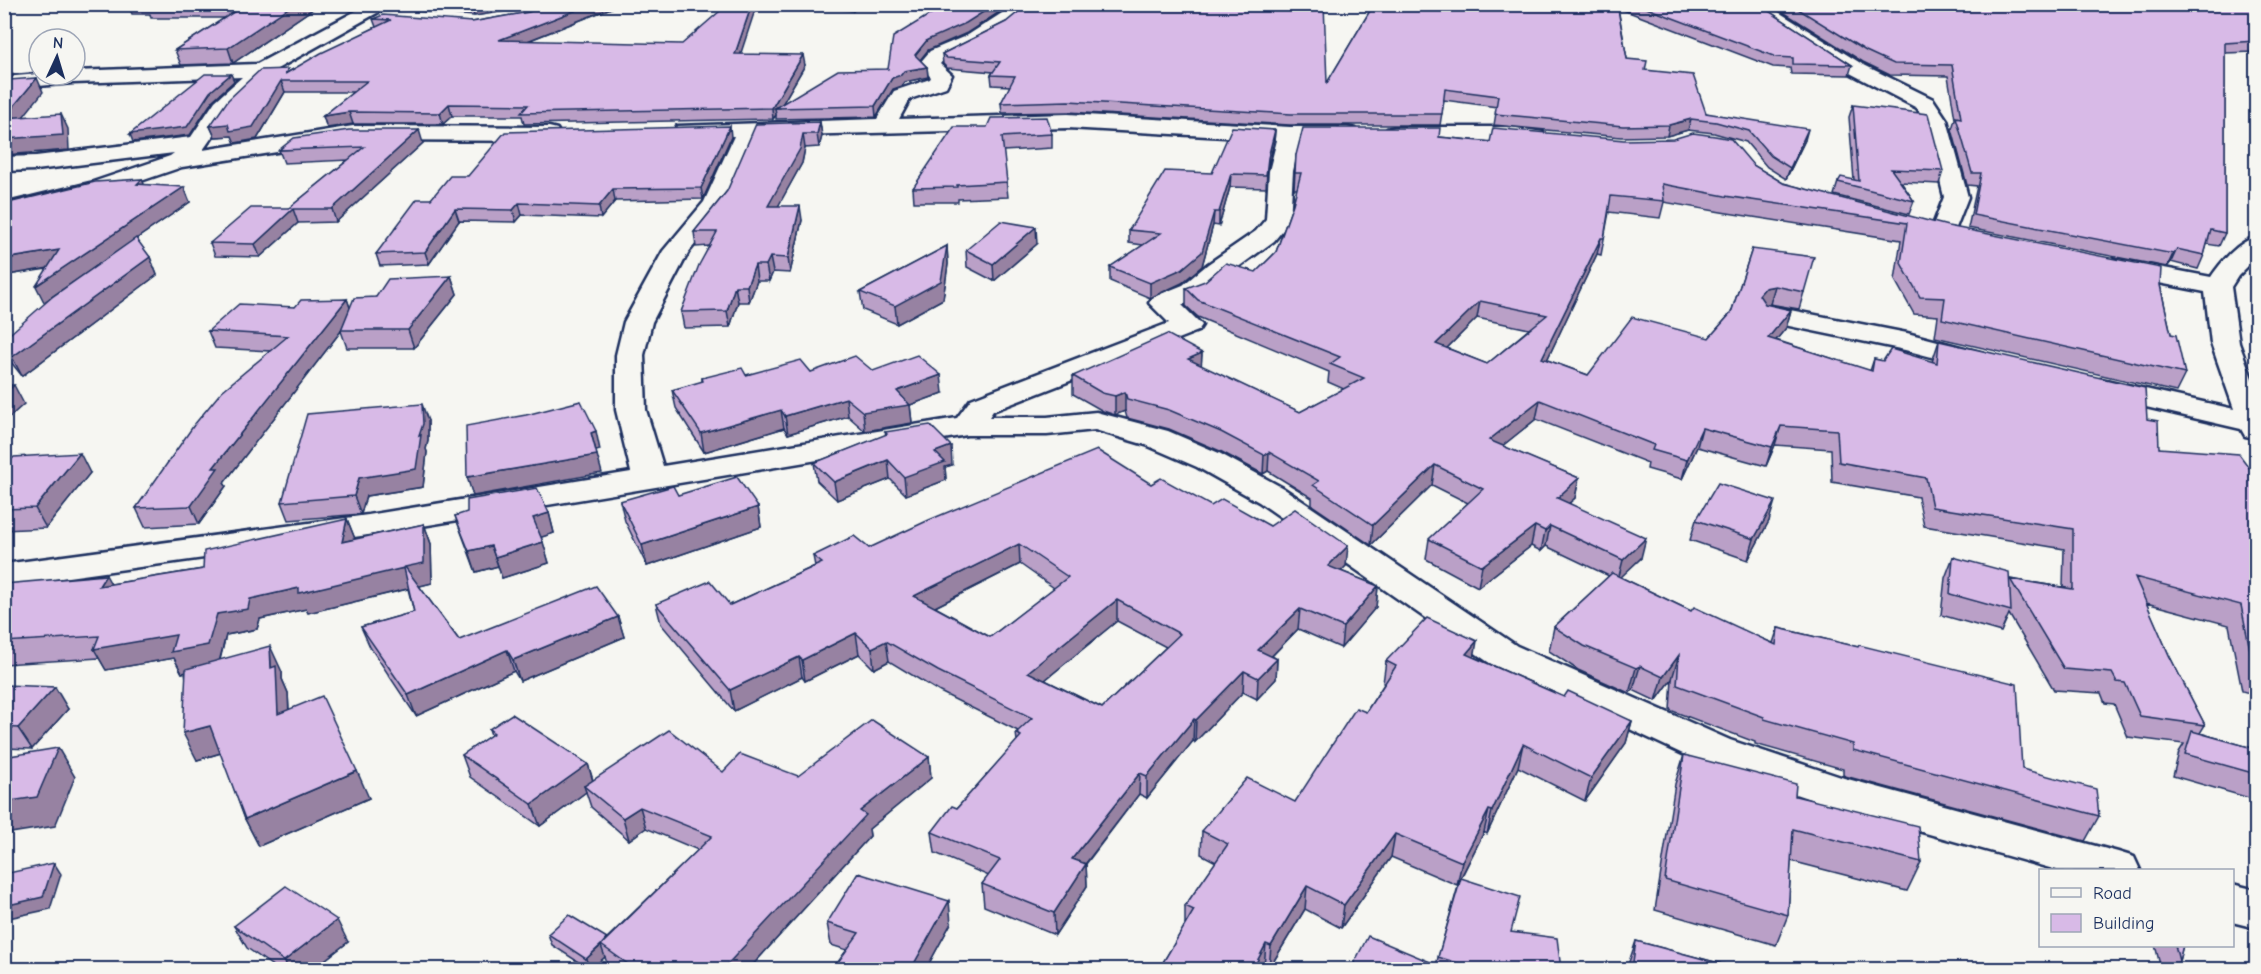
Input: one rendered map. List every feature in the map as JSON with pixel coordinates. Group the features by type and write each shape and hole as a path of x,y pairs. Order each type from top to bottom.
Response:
{"street":[{"path":"177,161 198,143 223,106 261,70 324,34 384,4"},
{"path":"885,125 899,104 901,95 939,83 942,75 928,65 938,56 975,39 1021,10 1025,4"},
{"path":"1753,4 1855,68 1925,104 1936,120 1956,197 1943,233"},
{"path":"366,15 401,17"},
{"path":"4,83 73,77 261,70"},
{"path":"664,131 1068,121 1290,134 1510,134 1555,139"},
{"path":"650,480 631,410 630,355 638,322 676,251 715,204 738,156 747,129"},
{"path":"4,212 98,188 177,161 353,133 569,133"},
{"path":"967,426 982,405 1188,325 1163,303 1193,291 1217,270 1265,236 1278,220 1281,171 1290,134"},
{"path":"4,164 36,163 198,143"},
{"path":"1921,227 1966,237"},
{"path":"2255,426 2225,343 2218,287 2228,271 2256,245"},
{"path":"2092,262 2218,287"},
{"path":"1770,314 1907,342 2004,366"},
{"path":"2072,382 2255,426"},
{"path":"4,575 368,525 967,426 1047,426 1096,421 1157,438 1208,460 1271,495 1504,655 1704,746 1840,792 2114,869"},
{"path":"2234,904 2256,909"}],"building":[{"path":"147,4 234,4 146,5"},
{"path":"246,4 294,4 228,48 175,50"},
{"path":"547,4 592,4 499,40 682,44 728,4 752,4 735,54 803,55 772,108 521,113 528,105 449,104 440,113 349,112 323,116 367,81 281,81 253,127 230,131 228,124 210,126 228,100 260,70 288,69 285,74 321,53 391,20 373,19 383,15 472,22 529,12"},
{"path":"947,4 996,4 966,23 927,40 915,55 927,67 904,71 901,75 892,78 875,106 775,108 838,70 888,69 893,37"},
{"path":"1028,4 1324,4 1327,83 1374,4 1617,4 1627,59 1647,61 1645,70 1693,75 1706,113 1808,129 1790,168 1771,156 1749,131 1716,122 1691,119 1669,125 1623,126 1495,114 1498,96 1445,89 1442,114 1291,114 1068,101 1001,103 1015,76 991,75 1000,62 947,58 942,54 1006,22"},
{"path":"1636,4 1758,4 1852,65 1793,64 1793,58 1776,57"},
{"path":"1790,4 2256,4 2256,41 2225,43 2225,233 2211,230 2204,255 2177,249 2173,254 1973,215 1981,173 1972,173 1956,117 1961,118 1952,65 1894,64 1866,51"},
{"path":"205,74 231,74 210,92 187,127 130,134"},
{"path":"13,76 10,80 27,79 27,87 30,87 4,118 4,77"},
{"path":"1853,105 1928,114 1943,171 1891,169 1914,201 1838,182 1841,177 1859,181"},
{"path":"61,114 63,135 4,139 4,118"},
{"path":"1047,117 1052,134 1002,137 1007,182 957,185 957,187 913,188 954,127 987,127 991,118"},
{"path":"820,122 817,134 803,134 800,149 768,206 800,206 788,258 770,257 766,265 755,265 747,286 735,286 727,311 681,312 699,265 717,232 694,232 727,191 756,124"},
{"path":"730,126 701,188 613,189 599,206 519,203 513,210 455,209 425,252 376,254 417,199 431,199 450,176 468,176 505,132"},
{"path":"1232,127 1275,130 1266,175 1231,174 1219,212 1214,212 1202,252 1182,269 1150,283 1110,267 1161,233 1129,230 1165,171 1212,173"},
{"path":"1303,128 1440,128 1439,137 1490,142 1493,128 1624,140 1673,139 1693,133 1731,139 1753,165 1783,183 1948,226 2161,268 2160,285 2171,334 2176,335 2185,374 1942,319 1945,298 1920,297 1901,263 1907,223 1725,196 1662,184 1664,201 1611,196 1604,238 1601,238 1542,358 1588,375 1632,317 1709,338 1731,313 1752,249 1814,257 1804,292 1775,286 1765,288 1759,295 1765,304 1791,310 1768,338 1872,371 1874,359 1883,361 1891,349 1937,363 1939,341 2145,388 2147,419 2158,421 2159,448 2239,454 2256,477 2256,671 2241,605 2135,577 2169,655 2205,725 2140,716 2125,683 2117,682 2112,673 2064,669 2010,579 2073,589 2073,529 1932,507 1926,478 1839,462 1837,430 1781,426 1772,447 1702,428 1687,460 1652,450 1654,445 1540,400 1489,440 1579,478 1557,498 1646,538 1623,560 1550,526 1545,531 1535,526 1482,566 1429,539 1483,489 1435,465 1373,525 1313,485 1319,481 1269,452 1264,455 1221,432 1169,410 1127,399 1125,392 1115,396 1102,393 1073,376 1167,334 1202,353 1188,359 1300,412 1364,378 1330,364 1340,357 1198,300 1186,288 1205,281 1226,263 1256,272 1276,252 1301,173 1295,173 1296,155","holes":["1480,301 1547,315 1487,364 1436,344"]},
{"path":"349,130 419,130 332,209 293,209 255,244 210,243 251,208 289,208 364,147 279,150 294,138"},
{"path":"142,179 137,184 184,187 36,286 59,250 4,259 4,204 95,182"},
{"path":"1001,221 1036,227 993,264 966,250"},
{"path":"136,238 150,257 12,357 4,348 4,339 52,297"},
{"path":"947,246 941,281 895,306 860,292"},
{"path":"451,276 408,330 341,330 354,298 376,297 388,279"},
{"path":"347,299 213,468 218,468 191,506 136,508 194,425 222,391 288,336 208,331 239,304 295,307 301,300"},
{"path":"917,355 941,375 897,391 910,405 863,412 846,398 785,416 781,410 701,433 672,390 703,381 702,378 742,368 746,375 801,360 811,372 855,356 873,371"},
{"path":"4,385 14,385 4,394"},
{"path":"581,401 596,431 591,433 597,455 467,477 466,426 526,415"},
{"path":"422,404 423,424 419,436 421,435 416,469 359,478 354,496 282,502 307,414"},
{"path":"930,425 951,446 935,452 945,462 904,477 888,460 834,482 814,463 887,434 885,432"},
{"path":"1097,450 1151,484 1161,478 1211,506 1222,499 1270,526 1295,509 1348,546 1328,566 1378,586 1343,627 1300,609 1258,650 1277,659 1258,678 1244,671 1196,720 1194,719 1147,776 1140,773 1072,859 1086,864 1054,913 982,884 1000,860 932,832 952,806 957,808 1021,736 1016,733 1032,718 938,671 886,641 872,648 856,633 802,660 799,657 730,690 656,604 710,581 730,605 822,563 813,556 854,536 869,548 929,520","holes":["1019,544 1068,577 990,637 914,596","1117,600 1180,634 1102,708 1028,672"]},
{"path":"80,453 35,508 4,509 4,467 14,457"},
{"path":"737,477 758,507 642,545 620,501 673,486 678,495"},
{"path":"1718,483 1775,501 1754,539 1696,520"},
{"path":"537,488 549,513 533,518 543,542 495,557 491,546 469,551 455,516 467,512 467,500"},
{"path":"347,519 342,542 424,524 424,563 405,567 459,640 596,586 618,617 513,660 507,650 408,695 361,627 414,612 404,568 299,593 299,588 250,599 248,609 217,614 208,645 171,652 176,635 94,649 99,636 4,642 4,584 106,575 99,586 203,569 204,551"},
{"path":"1953,557 2009,572 2011,611 1950,594"},
{"path":"1612,573 1691,611 1694,607 1776,645 1778,628 1858,647 1859,645 2017,684 2022,769 2096,789 2099,816 1853,750 1853,744 1764,719 1764,717 1677,685 1679,655 1663,677 1640,666 1636,668 1584,646 1554,627"},
{"path":"1427,618 1477,641 1466,654 1564,697 1568,691 1632,721 1591,778 1523,744 1492,811 1489,810 1462,862 1395,834 1344,905 1307,886 1271,946 1266,944 1253,969 1159,969 1194,910 1185,906 1228,844 1202,831 1247,778 1295,802 1356,708 1366,712 1396,666 1386,661"},
{"path":"270,646 271,668 276,666 278,714 322,696 357,771 245,819 210,726 183,733 186,669"},
{"path":"4,685 55,687 18,728 4,727"},
{"path":"512,714 588,764 532,804 462,755 494,733 489,729"},
{"path":"872,720 929,757 860,811 866,815 723,969 635,969 601,945 712,836 640,807 623,818 584,786 669,730 723,772 740,754 798,776"},
{"path":"2192,731 2256,749 2256,774 2185,754"},
{"path":"58,748 37,797 4,802 4,757"},
{"path":"1684,755 1796,784 1795,796 1918,826 1921,862 1793,829 1788,915 1665,880"},
{"path":"54,863 43,897 4,906 4,874"},
{"path":"858,873 949,901 911,969 833,969 859,933 827,923"},
{"path":"1461,878 1520,897 1511,932 1557,938 1561,969 1477,969 1438,957"},
{"path":"286,886 337,920 284,961 234,926"},
{"path":"569,915 607,938 586,959 548,934"},
{"path":"1368,936 1447,969 1351,969"},
{"path":"1636,941 1741,969 1632,969"},
{"path":"2176,947 2182,947 2179,961"}]}
